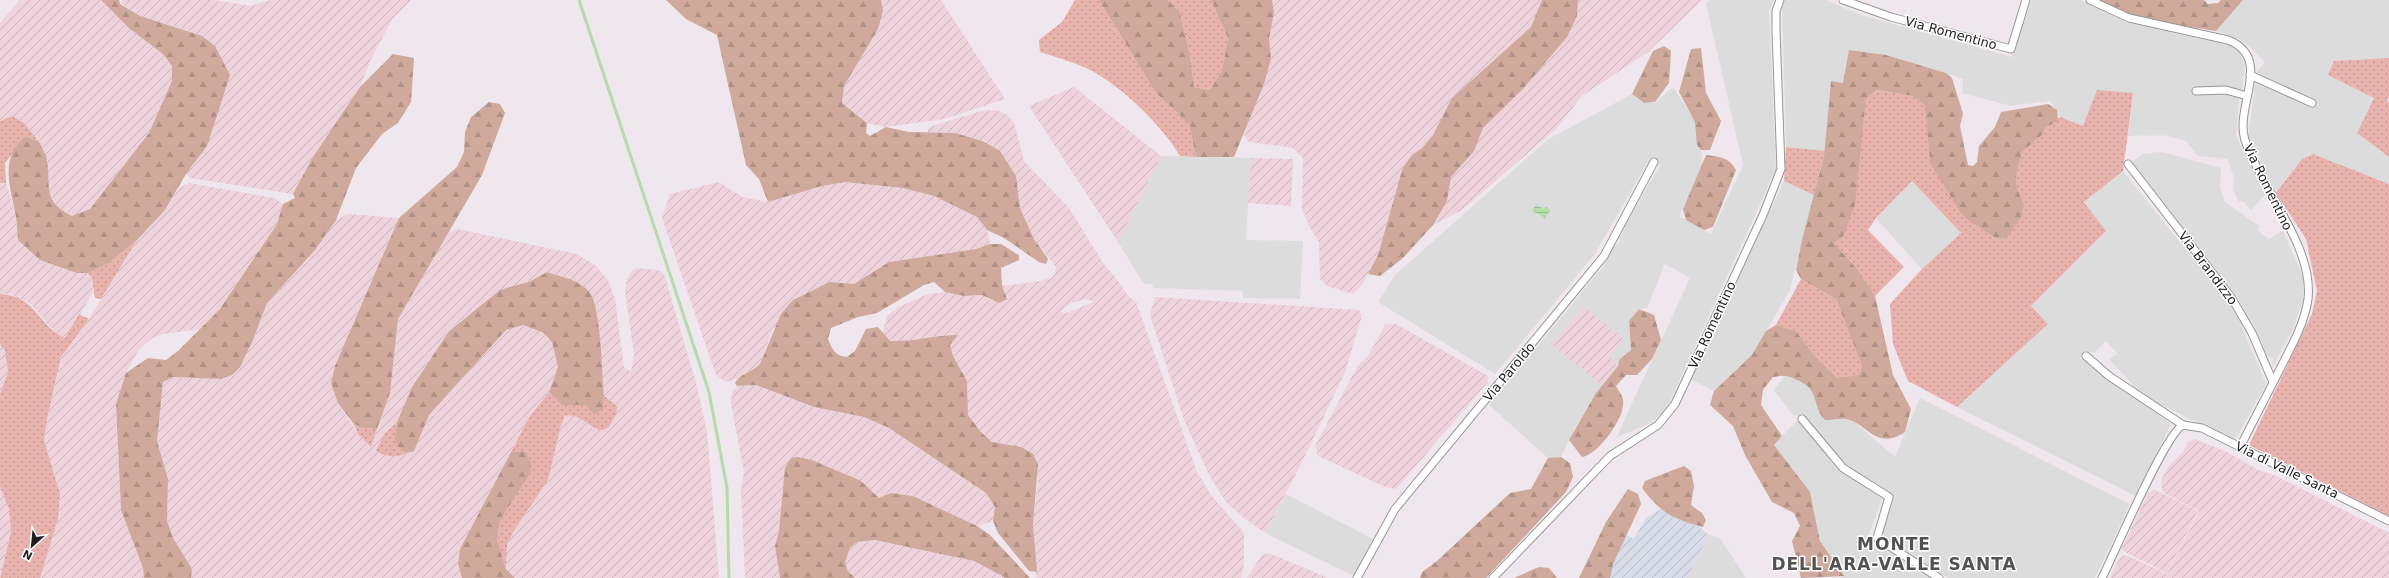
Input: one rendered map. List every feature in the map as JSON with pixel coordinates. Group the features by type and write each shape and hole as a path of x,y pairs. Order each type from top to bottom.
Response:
{"street":[{"name":"Via Romentino","path":"1493,578 1610,456 1658,424 1675,404 1763,215 1781,169 1776,31 1776,10 1780,0"},
{"name":"Via Romentino","path":"1843,0 1891,17 2011,49 2026,0"},
{"name":"Via Romentino","path":"2090,0 2128,18 2235,43 2241,46 2249,57 2250,75 2244,136 2303,257 2309,287 2303,320 2240,447"},
{"path":"2250,75 2312,103"},
{"path":"2196,91 2226,90 2247,96"},
{"name":"Via Paroldo","path":"1358,578 1395,509 1604,256 1654,162"},
{"name":"Via Brandizzo","path":"2128,164 2231,297 2252,333 2273,382"},
{"path":"2086,356 2109,376 2183,425 2176,430 2159,457 2102,578"},
{"path":"1802,419 1843,468 1889,497 1877,538 1939,578"},
{"name":"Via di Valle Santa","path":"2183,425 2202,428 2389,521"}],"shaded area":[{"path":"20,0 101,0 130,29 163,54 172,66 172,81 149,133 90,209 72,216 59,209 49,195 47,159 40,143 24,123 12,116 0,121 0,23"},
{"path":"123,0 214,0 251,6 271,0 411,0 392,20 370,61 360,87 313,157 293,194 190,178 186,174 207,146 215,46 202,36 140,16 120,3"},
{"path":"881,0 941,0 1005,99 944,119 886,127 867,123 842,103 844,86 878,29 883,11"},
{"path":"1075,0 1099,0 1156,93 1189,124 1196,157 1180,156 1151,118 1111,83 1084,67 1040,52 1039,40 1062,22"},
{"path":"1168,0 1211,0 1228,38 1222,70 1210,90 1194,87 1190,55 1180,13"},
{"path":"1272,0 1542,0 1531,27 1452,98 1433,135 1422,148 1412,155 1403,167 1378,255 1362,285 1353,294 1327,286 1320,279 1319,242 1310,228 1302,209 1303,158 1293,148 1249,142 1244,135 1271,59 1269,39 1274,12"},
{"path":"1578,0 1702,0 1648,52 1582,96 1556,129 1462,210 1433,225 1447,201 1451,177 1474,151 1483,128 1523,89 1577,16"},
{"path":"1709,0 1774,0 1769,11 1776,169 1667,408 1652,422 1616,438 1690,278 1665,264 1647,308 1639,309 1629,321 1631,350 1619,360 1618,366 1596,393 1576,426 1561,457 1548,458 1489,405 1602,268 1614,245 1618,244 1621,240 1618,238 1623,234 1624,226 1660,166 1657,163 1652,161 1647,164 1594,255 1495,374 1378,302 1395,275 1547,140 1632,94 1644,103 1655,103 1673,87 1701,130 1702,167 1679,216 1711,234 1743,165 1706,3"},
{"path":"1785,0 1826,0 1861,15 2012,57 2032,0 2081,0 2125,22 2231,46 2239,52 2245,63 2242,90 2194,87 2195,95 2226,93 2239,97 2236,136 2265,195 2251,210 2242,201 2239,202 2233,189 2234,177 2227,159 2198,156 2186,141 2165,135 2128,136 2133,94 2083,127 2060,117 2050,101 2011,106 1962,93 1963,79 1946,73 1886,55 1850,50 1843,84 1831,82 1825,151 1786,147 1782,8"},
{"path":"2243,0 2389,0 2389,58 2334,61 2374,98 2357,133 2389,157 2389,184 2313,154 2302,159 2276,193 2248,136 2257,71 2265,62 2249,46 2239,39 2216,31"},
{"path":"2389,58 2389,98 2387,99 2389,103 2389,157 2357,133 2374,98 2328,75 2334,61"},
{"path":"1074,87 1161,156 1118,242 1029,106"},
{"path":"1877,90 1913,96 1926,105 1930,163 1973,224 1997,239 2007,238 2024,204 2017,188 2016,176 2022,152 2043,134 2046,127 2060,117 2083,126 2097,90 2133,93 2123,171 2084,202 2106,231 2031,306 2048,324 1957,407 1908,381 1893,344 1890,304 1922,269 1961,233 1912,181 1876,218 1868,230 1904,267 1875,296 1858,270 1834,243 1843,237 1861,140 1866,98"},
{"path":"997,110 1007,115 1014,123 1024,161 1069,208 1103,263 1116,278 1129,297 1136,302 1197,472 1211,495 1244,533 1244,565 1241,578 1036,578 1033,525 1038,478 1021,447 992,442 980,431 968,415 967,381 953,356 950,345 957,335 890,341 882,335 887,316 899,307 928,294 945,292 964,296 982,295 990,300 1007,299 1002,286 1040,281 1051,278 1055,273 1056,267 1034,239 1020,208 1016,176 955,133 928,132 928,128 981,111","holes":["1086,299 1094,302 1066,313 1060,312 1071,303"]},
{"path":"12,116 24,123 40,143 27,136 5,163 6,183 0,183 0,121"},
{"path":"1786,147 1825,151 1814,195 1784,181"},
{"path":"2162,152 2221,168 2220,188 2225,202 2259,226 2258,231 2269,239 2283,231 2303,276 2303,299 2294,327 2272,369 2273,358 2267,356 2253,324 2235,294 2132,162 2142,154"},
{"path":"2313,154 2389,184 2389,516 2249,445 2312,314 2317,291 2306,239 2276,193 2302,159"},
{"path":"1161,156 1251,158 1246,240 1303,241 1300,299 1243,298 1243,291 1153,288 1152,284 1144,284 1118,242"},
{"path":"1251,158 1293,159 1291,206 1248,203"},
{"path":"2123,171 2224,297 2238,318 2266,384 2237,437 2233,439 2144,397 2109,359 2118,354 2106,341 2094,353 2085,351 2080,357 2171,424 2136,496 1957,407 2048,324 2031,306 2106,231 2084,202"},
{"path":"1784,181 1814,195 1790,290 1752,355 1714,391 1690,379"},
{"path":"1912,181 1961,233 1922,269 1876,218"},
{"path":"719,182 742,197 768,202 822,186 845,182 903,188 934,196 977,217 987,230 990,244 976,249 889,262 854,284 830,282 773,329 760,364 756,368 736,379 726,382 716,375 662,218 670,194"},
{"path":"0,183 6,183 15,212 18,240 77,273 88,273 92,278 93,292 66,339 57,335 31,304 10,294 0,294"},
{"path":"189,183 274,198 283,204 277,224 220,309 200,329 163,334 151,339 139,349 126,373 116,404 121,510 143,568 144,578 40,578 58,519 60,494 44,440 47,419 61,357 89,319 137,240 165,210 179,188"},
{"path":"1536,205 1544,209 1546,207 1551,210 1545,218 1532,211"},
{"path":"348,214 399,218 335,366 331,383 338,403 359,435 371,447 390,393 398,319 447,234 457,229 577,254 595,265 608,280 615,299 624,367 631,372 634,355 625,291 627,279 631,272 636,268 657,270 664,274 696,383 707,432 719,578 515,578 506,569 507,545 513,532 548,480 561,425 565,416 571,414 578,416 593,428 617,406 604,396 597,312 581,285 547,272 531,281 500,290 449,330 412,387 397,422 385,433 407,453 414,451 429,415 506,330 523,325 544,333 552,342 558,367 549,392 528,419 460,549 458,564 462,578 191,578 192,569 173,538 167,521 168,479 157,441 163,382 173,377 188,378 253,340 267,303 315,250 336,220"},
{"path":"137,240 101,299 95,298 92,278 88,273 109,263"},
{"path":"1801,279 1836,299 1862,366 1859,376 1838,379 1813,354 1796,331 1776,325"},
{"path":"0,294 13,296 22,300 37,313 49,327 65,338 79,314 89,319 61,357 47,419 44,440 60,494 58,519 40,578 0,578 11,532 9,509 0,486 0,394 8,373 5,350 0,344"},
{"path":"1155,297 1359,310 1362,316 1345,372 1305,456 1265,533 1244,518 1226,502 1209,475 1184,420 1150,315"},
{"path":"1584,307 1624,339 1610,357 1617,366 1602,385 1551,344"},
{"path":"1396,324 1488,376 1488,382 1396,489 1385,487 1318,456 1315,446 1357,367 1368,356 1385,325"},
{"path":"0,344 5,350 8,373 0,394"},
{"path":"1791,368 1895,457 1920,398 2130,504 2095,578 1948,578 1882,536 1893,494 1842,463 1805,417 1793,415 1774,390"},
{"path":"756,385 814,407 864,417 889,428 986,493 995,507 993,521 977,526 913,496 891,493 879,498 861,481 779,531 775,546 780,578 745,578 741,490 744,472 731,404 732,392 737,386"},
{"path":"549,392 562,404 586,405 603,409 604,396 617,406 616,413 611,423 606,428 601,430 572,415 565,416 561,425 548,480 513,532 507,545 506,569 497,541 500,520 530,474 525,451 511,452 528,419"},
{"path":"1798,420 1837,469 1882,498 1868,537 1932,578 1843,578 1820,541 1813,504 1773,445"},
{"path":"397,422 396,440 400,447 407,453 399,456 392,456 384,455 376,451 385,433"},
{"path":"353,423 362,428 377,429 371,447 359,435"},
{"path":"2195,439 2229,453 2258,470 2274,475 2389,533 2389,578 2110,578 2120,557 2126,555 2167,574 2199,511 2164,493 2161,486 2162,479 2168,467 2183,452 2188,442"},
{"path":"0,486 9,509 11,532 0,576"},
{"path":"2153,489 2198,511 2167,573 2121,550 2148,493 2150,494"},
{"path":"1286,494 1373,539 1354,576 1265,533"},
{"path":"1667,505 1687,517 1709,535 1687,578 1584,578 1610,527 1634,539 1645,519"},
{"path":"1709,535 1720,538 1746,578 1687,578"},
{"path":"875,540 974,561 1006,578 855,578 848,571 845,562 850,548 857,542"},
{"path":"1269,553 1328,578 1247,578 1262,555"}],"green space":[{"path":"101,0 119,0 120,4 140,16 202,36 215,46 230,75 207,146 186,174 165,210 137,240 109,263 88,273 77,273 40,260 18,240 9,180 10,161 13,152 18,144 27,136 40,143 47,160 50,193 56,205 72,216 90,209 149,133 172,81 172,66 163,54 130,29"},
{"path":"666,0 881,0 883,11 878,29 844,86 842,103 867,123 866,133 870,136 886,127 909,132 955,133 982,141 1000,151 1016,176 1020,208 1034,239 1048,259 1046,264 1039,262 1004,238 987,230 977,217 934,196 903,188 845,182 822,186 768,202 759,179 746,165 717,35 686,19"},
{"path":"1099,0 1168,0 1180,13 1190,55 1194,87 1210,90 1222,70 1228,38 1211,0 1272,0 1274,12 1269,39 1271,59 1264,84 1234,157 1196,157 1189,124 1156,93"},
{"path":"1542,0 1578,0 1577,16 1567,37 1523,89 1483,128 1474,151 1451,177 1447,201 1433,225 1403,258 1380,276 1368,274 1378,255 1403,167 1412,155 1422,148 1433,135 1452,98 1531,27"},
{"path":"2098,0 2204,0 2208,4 2218,3 2221,0 2243,0 2216,31 2140,18 2111,7"},
{"path":"1664,46 1671,51 1669,83 1655,102 1644,103 1632,94 1653,51"},
{"path":"1701,48 1706,93 1721,121 1710,150 1701,150 1697,145 1695,122 1679,92 1691,49"},
{"path":"1849,50 1886,55 1946,73 1952,78 1963,114 1960,126 1968,165 1973,166 1977,162 1979,146 1995,127 2001,112 2048,104 2057,110 2058,121 2046,127 2043,134 2022,152 2016,176 2017,188 2024,204 2021,217 2007,238 1997,239 1973,224 1961,213 1930,163 1925,105 1913,96 1877,90 1866,98 1855,204 1843,237 1834,243 1858,270 1875,296 1893,375 1911,409 1905,432 1888,439 1874,435 1857,423 1847,419 1825,420 1818,409 1810,388 1791,377 1773,377 1763,390 1761,405 1782,436 1774,445 1810,492 1820,541 1844,576 1801,578 1792,541 1800,526 1794,513 1772,502 1745,455 1733,426 1710,405 1714,391 1752,355 1766,331 1776,325 1796,331 1813,354 1837,378 1859,375 1862,366 1836,299 1801,279 1796,270 1802,240 1824,156 1831,81 1843,83"},
{"path":"393,54 414,58 411,102 398,123 382,134 356,168 336,220 315,250 267,303 253,340 240,367 232,375 221,379 173,377 163,382 157,441 168,479 167,521 173,538 192,569 191,578 144,578 143,568 121,510 116,404 126,373 148,358 166,360 178,351 220,309 277,224 283,204 295,198 293,194 313,157 360,87"},
{"path":"489,102 500,104 505,113 482,175 398,319 390,393 377,429 362,428 353,423 338,403 331,383 335,366 399,218 457,167 464,152 465,132 471,117"},
{"path":"1706,155 1720,157 1727,160 1736,170 1713,227 1704,230 1686,220 1683,209"},
{"path":"990,244 1001,244 1019,255 1019,260 1001,268 1002,286 1007,299 999,303 982,295 964,296 945,292 934,282 924,285 877,313 858,317 831,328 828,339 837,354 847,357 855,351 866,329 878,327 890,341 958,335 950,345 953,356 967,381 968,415 980,431 992,442 1021,447 1033,454 1038,464 1033,525 1037,572 1029,571 998,533 993,521 995,507 986,493 889,428 864,417 814,407 756,385 737,386 735,383 740,377 760,364 781,314 793,300 830,282 854,284 889,262 976,249"},
{"path":"547,272 581,285 590,293 594,301 599,327 604,396 603,409 594,414 586,405 562,405 549,392 558,367 552,342 544,333 523,325 506,330 429,415 414,451 407,453 400,449 395,439 397,422 412,387 449,331 500,290 531,281"},
{"path":"1639,309 1654,315 1661,340 1652,359 1637,375 1626,375 1616,386 1623,400 1623,407 1616,425 1596,450 1582,457 1569,440 1596,393 1618,366 1619,360 1631,350 1629,321"},
{"path":"525,451 531,463 530,474 500,520 497,540 506,569 515,578 462,578 458,564 460,549 511,452"},
{"path":"798,457 812,460 861,481 879,498 891,493 913,496 977,526 990,535 1030,578 1006,578 974,561 875,540 857,542 850,548 845,562 848,571 855,578 780,578 775,546 779,531 785,468 791,458"},
{"path":"1561,457 1570,463 1573,477 1566,492 1486,578 1420,578 1422,572 1437,561 1510,493 1531,489 1548,458"},
{"path":"1684,466 1691,471 1694,486 1691,505 1702,513 1706,520 1703,527 1683,521 1668,514 1655,504 1642,488 1645,481"},
{"path":"1628,489 1638,494 1641,504 1613,564 1610,578 1579,578 1606,522"},
{"path":"1539,567 1549,568 1557,578 1514,578"}],"waterway":[{"path":"579,0 709,392 727,488 729,578"}],"district":[{"name":"MONTE DELL'ARA-VALLE SANTA","path":"1894,554"}]}
